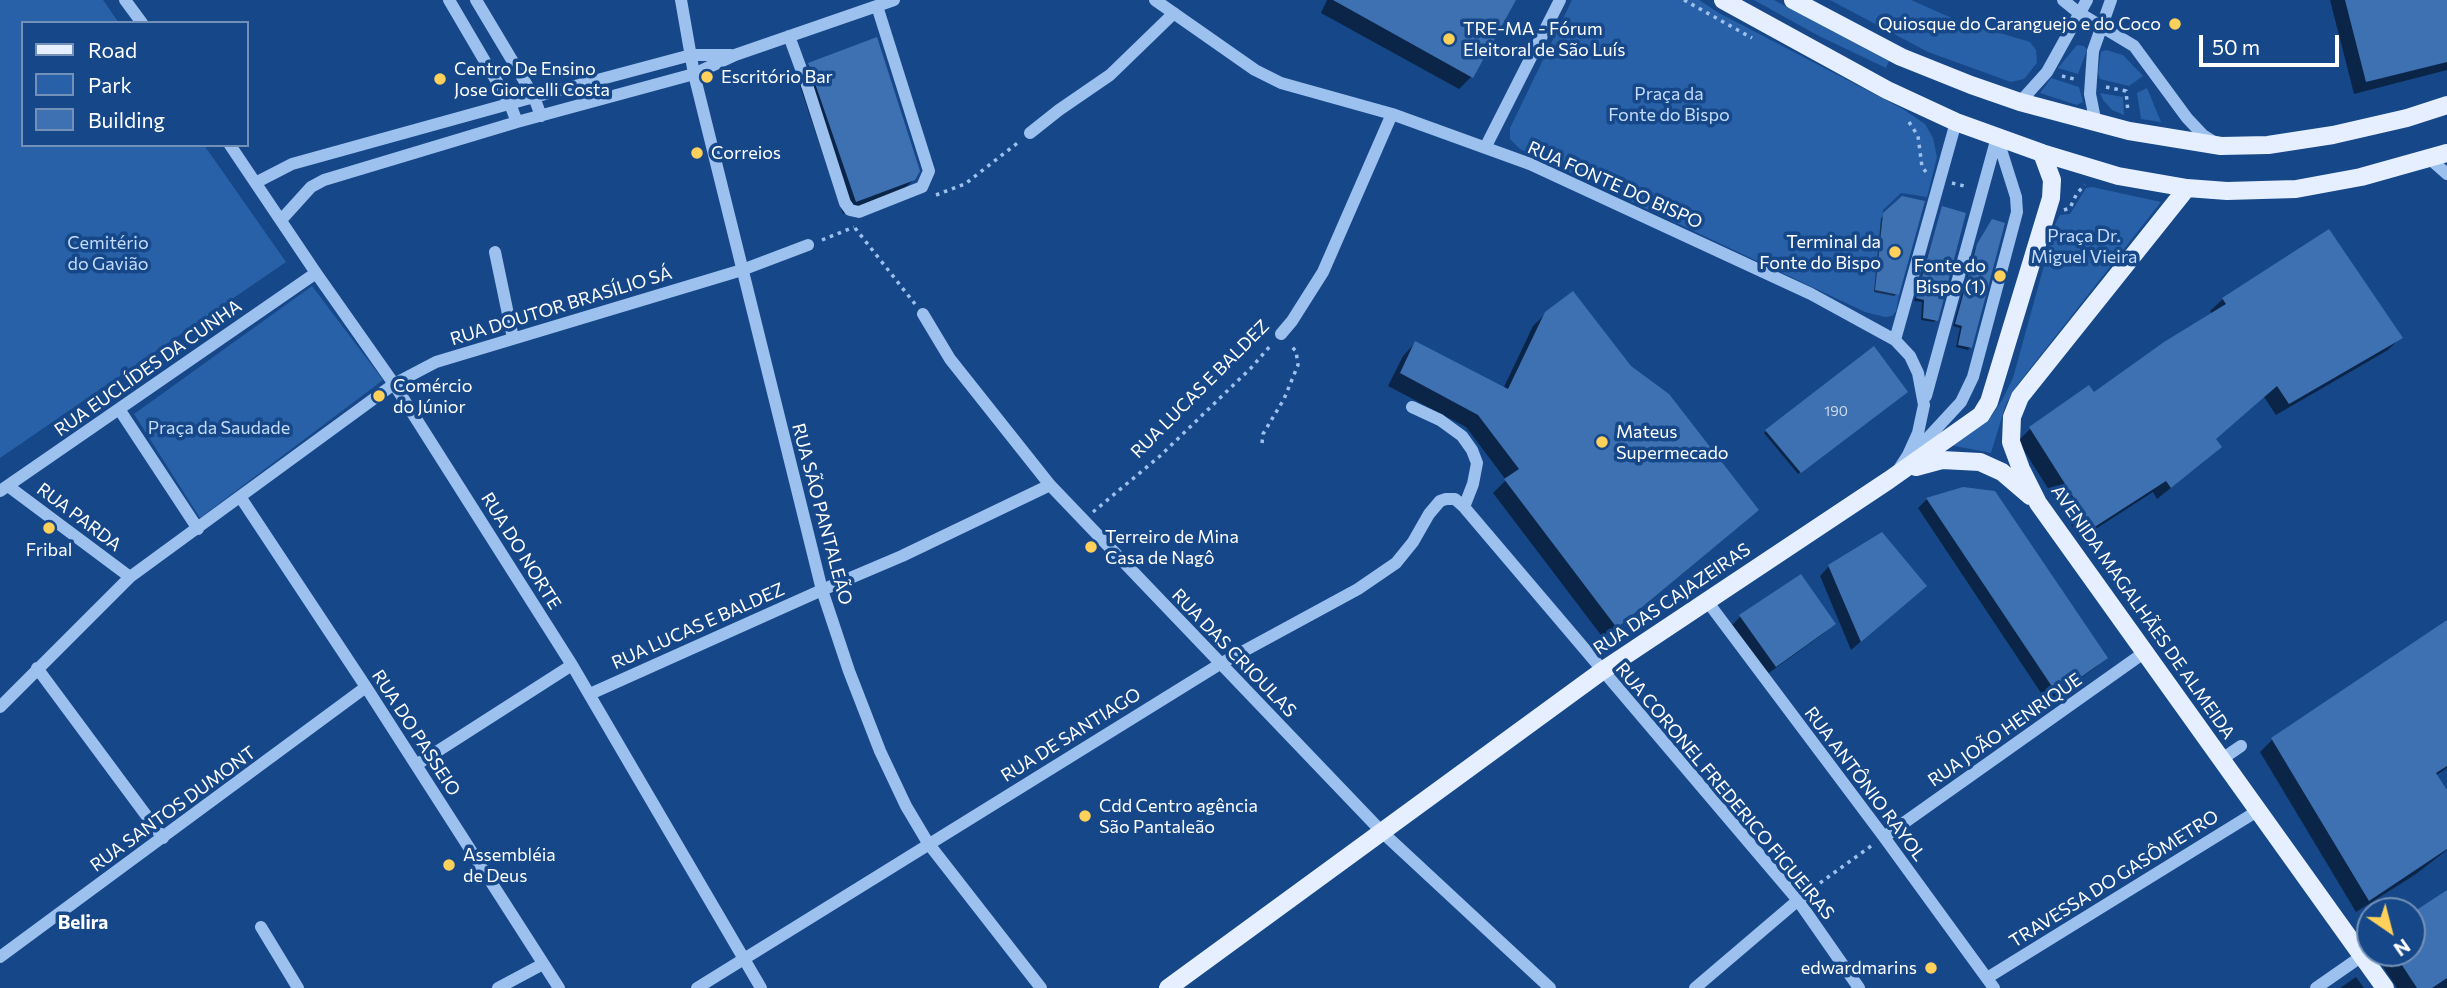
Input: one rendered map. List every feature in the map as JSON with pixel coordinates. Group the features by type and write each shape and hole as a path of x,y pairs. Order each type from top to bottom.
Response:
{"main road":[{"path":"1723,0 1887,90 1956,122 2042,153 2119,176 2187,188 2236,192 2295,189 2361,177 2439,156"},
{"path":"1793,0 1901,57 2020,102 2096,124 2221,146 2268,145 2333,135 2407,118 2447,105"},
{"name":"RUA DAS CAJAZEIRAS","path":"1168,988 1602,671 1976,419 1989,402 2050,198 2052,180 2042,153"},
{"name":"AVENIDA MAGALHÃES DE ALMEIDA","path":"2187,188 2020,397 2010,429 2011,442 2038,503 2356,947"},
{"path":"1891,477 1942,460 1968,460 1991,466 2016,483 2038,503"},
{"name":"AVENIDA MAGALHÃES DE ALMEIDA","path":"2370,967 2385,988"}],"street":[{"path":"125,0 141,21"},
{"path":"476,0 534,97 541,116"},
{"name":"RUA SÃO PANTALEÃO","path":"681,0 694,74 822,590 849,671 880,751 906,806 928,843 1041,988"},
{"path":"282,219 312,187 324,180 517,122 694,74 735,55 894,0"},
{"name":"RUA FONTE DO BISPO","path":"1155,0 1216,45 1263,75 1281,83 1392,114 1531,164 1798,289 1895,340 1910,356 1918,373 1924,405 1918,433 1891,477"},
{"path":"1485,148 1560,0"},
{"path":"2063,0 2134,46 2187,118 2203,135 2221,146"},
{"path":"2020,102 2047,72 2087,0"},
{"path":"2096,124 2090,83 2093,51 2111,0"},
{"path":"451,1 510,104 517,122"},
{"path":"789,36 845,203 850,210 859,212 922,187 929,171 877,6"},
{"path":"1030,133 1110,75 1174,13"},
{"path":"257,182 292,164 691,55 735,55"},
{"name":"RUA LUCAS E BALDEZ","path":"1280,334 1323,272 1392,114"},
{"path":"1895,340 1956,122"},
{"path":"1924,405 1997,137"},
{"path":"1891,477 1961,402 1973,377 2017,212 2016,197 1997,137"},
{"name":"RUA DO NORTE","path":"231,147 394,384 572,664 761,988"},
{"path":"346,149 354,170"},
{"path":"2439,156 2447,174"},
{"path":"742,270 808,245"},
{"path":"495,251 513,338"},
{"name":"RUA DOUTOR BRASÍLIO SÁ","path":"0,707 130,577 394,384 436,362 742,270"},
{"name":"RUA EUCLÍDES DA CUNHA","path":"4,489 316,273"},
{"name":"RUA DAS CRIOULAS","path":"923,314 950,359 1050,485 1382,832 1550,988"},
{"path":"1412,407 1440,419 1462,436 1472,450 1477,463 1473,484 1464,507"},
{"path":"119,409 198,529"},
{"name":"RUA LUCAS E BALDEZ","path":"590,694 914,551 1050,485"},
{"name":"RUA PARDA","path":"4,489 130,577"},
{"name":"RUA DO PASSEIO","path":"241,498 559,988"},
{"name":"RUA CORONEL FREDERICO FIGUEIRAS","path":"1446,499 1455,499 1464,507 1797,899 1859,988"},
{"name":"RUA DE SANTIAGO","path":"697,988 1220,664 1358,589 1396,563 1413,542 1429,514 1440,501 1446,499"},
{"name":"RUA ANTÔNIO RAYOL","path":"1707,601 1990,983"},
{"name":"RUA JOÃO HENRIQUE","path":"1884,837 2145,652"},
{"path":"416,765 572,664"},
{"path":"37,668 163,838"},
{"name":"RUA SANTOS DUMONT","path":"0,957 366,687"},
{"path":"2222,759 2241,746"},
{"name":"TRAVESSA DO GASÔMETRO","path":"1990,983 2259,810"},
{"path":"1695,988 1810,890"},
{"path":"261,927 298,988"},
{"path":"2316,988 2356,960"},
{"path":"498,988 543,964"}],"path":[{"path":"1684,0 1755,40"},
{"path":"1906,118 1918,136 1922,167 1932,177"},
{"path":"854,227 923,314"},
{"path":"1262,443 1262,434 1284,399 1297,365 1296,351 1280,334"},
{"name":"RUA LUCAS E BALDEZ","path":"1083,520 1123,490 1160,456 1251,368 1280,334"},
{"path":"1810,890 1884,837"}],"green space":[{"name":"Cemitério do Gavião","path":"0,0 103,0 118,21 21,21 21,147 205,147 286,262 0,458"},
{"name":"Praça da Fonte do Bispo","path":"1572,0 1699,0 1903,109 1925,124 1933,138 1937,157 1927,197 1901,193 1883,210 1875,290 1899,295 1896,311 1892,316 1865,312 1520,149 1510,139 1510,128"},
{"path":"1754,0 1774,0 1889,61 1886,68 1817,35"},
{"path":"1830,0 1911,0 1954,19 2030,42 2036,50 2037,63 2024,79 2011,82 1928,52"},
{"path":"2077,45 2084,46 2087,50 2078,74 2058,68"},
{"path":"2106,50 2123,55 2143,76 2129,86 2100,79 2098,73 2101,52"},
{"path":"2051,78 2079,87 2083,102 2077,105 2040,93"},
{"path":"2147,88 2161,122 2141,119 2137,93"},
{"path":"2100,93 2123,97 2124,115 2112,110"},
{"name":"Praça Dr. Miguel Vieira","path":"2086,188 2161,202 2018,384 2006,404 1991,453 1950,445 1991,417 2002,400 2013,378 2056,222 2060,215 2070,214"},
{"name":"Praça da Saudade","path":"312,286 383,380 200,518 134,414"}],"building":[{"name":"TRE-MA - Fórum Eleitoral de São Luís","path":"1333,0 1516,0 1473,78"},
{"path":"2345,0 2447,0 2447,62 2366,82"},
{"path":"877,37 920,171 915,180 856,202 808,63"},
{"name":"Terminal da Fonte do Bispo","path":"1902,196 1925,201 1899,295 1875,290 1883,213"},
{"name":"Terminal da Fonte do Bispo","path":"1942,206 1966,213 1938,321 1923,318 1924,300 1916,298"},
{"path":"1992,219 2005,223 1972,348 1958,345 1962,326 1955,324 1977,244"},
{"path":"2329,229 2403,338 2289,404 2277,386 2216,439 2222,447 2171,488 2166,481 2093,528 2029,427 2089,385 2094,392 2164,342 2226,304 2222,298"},
{"name":"Mateus Supermecado","path":"1573,291 1631,366 1669,394 1759,510 1617,628 1504,479 1519,469 1478,415 1400,373 1415,341 1508,389 1545,312"},
{"path":"1874,346 1908,392 1801,473 1765,430"},
{"path":"1963,487 1995,491 2108,658 2057,694 1926,498"},
{"path":"1882,532 1927,586 1861,642 1828,565"},
{"path":"1801,574 1836,624 1776,667 1739,615"},
{"path":"2447,620 2447,766 2436,773 2447,790 2447,849 2375,897 2367,897 2271,738"},
{"path":"2447,890 2447,978 2432,988 2417,988 2403,967 2426,967 2426,904"}],"place":[{"name":"Quiosque do Caranguejo e do Coco","path":"2175,24"},
{"name":"TRE-MA - Fórum Eleitoral de São Luís","path":"1449,39"},
{"name":"Escritório Bar","path":"707,77"},
{"name":"Centro De Ensino Jose Giorcelli Costa","path":"440,79"},
{"name":"Correios","path":"697,153"},
{"name":"Terminal da Fonte do Bispo","path":"1895,252"},
{"name":"Fonte do Bispo (1)","path":"2000,276"},
{"name":"Comércio do Júnior","path":"379,396"},
{"name":"Mateus Supermecado","path":"1602,442"},
{"name":"Fribal","path":"49,528"},
{"name":"Terreiro de Mina Casa de Nagô","path":"1091,547"},
{"name":"Cdd Centro agência São Pantaleão","path":"1085,816"},
{"name":"Assembléia de Deus","path":"449,865"},
{"name":"edwardmarins","path":"1931,968"}],"district":[{"name":"Belira","path":"83,923"}]}
